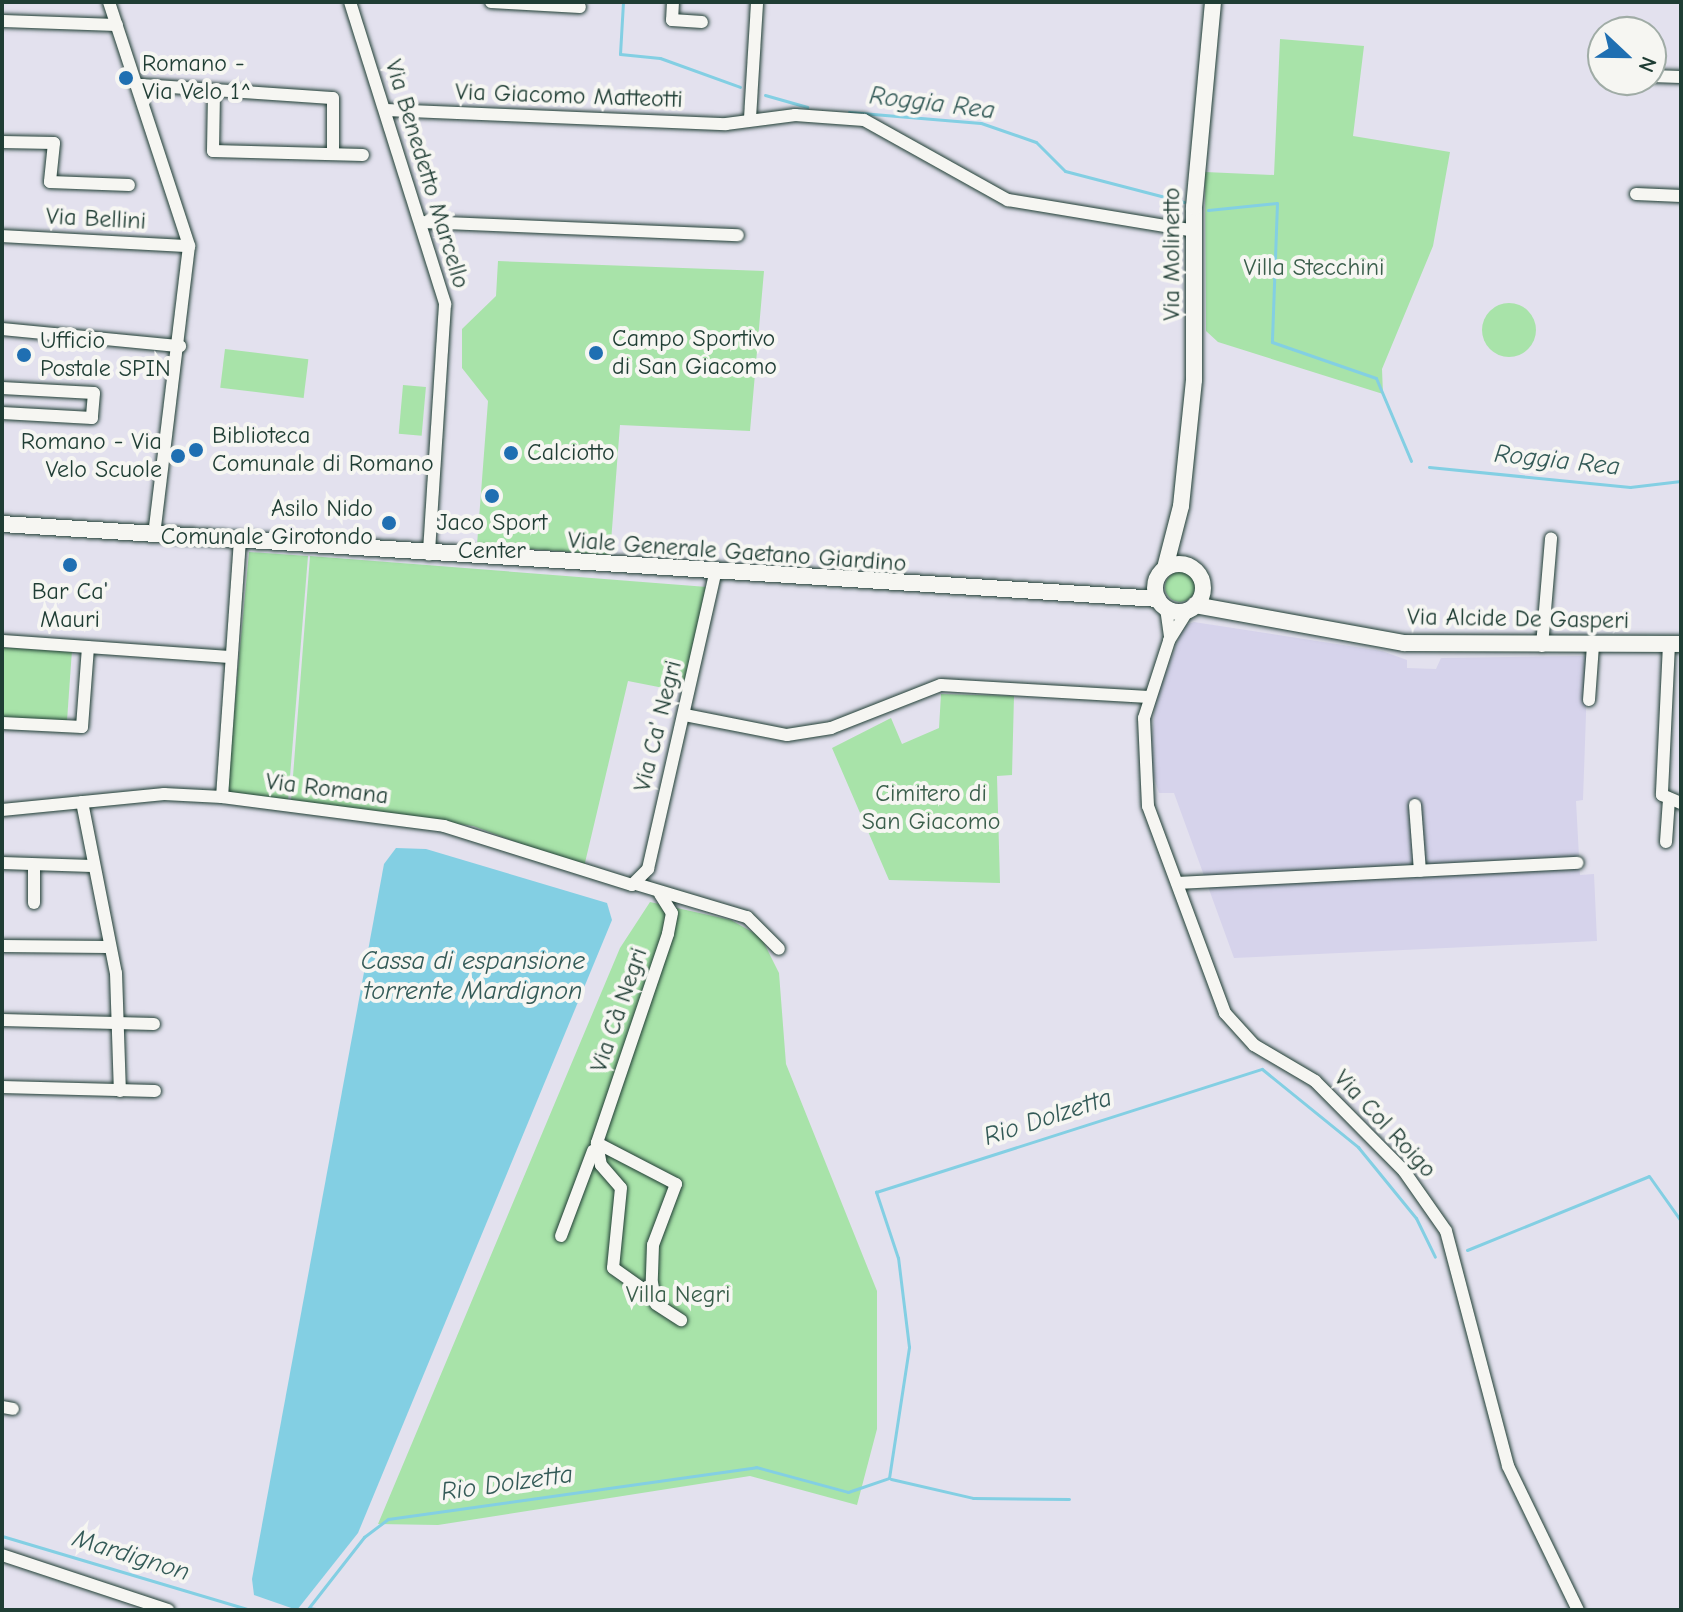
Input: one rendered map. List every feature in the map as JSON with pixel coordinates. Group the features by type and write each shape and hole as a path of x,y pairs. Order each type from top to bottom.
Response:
{"main road":[{"name":"Via Molinetto","path":"1162,603 1161,573 1181,506 1198,318 1195,231 1213,2"},
{"name":"Via Molinetto","path":"1181,506 1192,568"},
{"name":"Viale Generale Gaetano Giardino","path":"2,524 1192,607"},
{"name":"Viale Generale Gaetano Giardino","path":"1086,598 1161,573 1192,568"},
{"path":"1192,568 1202,584 1192,607"},
{"name":"Via Alcide De Gasperi","path":"1202,584 1261,622"},
{"name":"Via Alcide De Gasperi","path":"1192,607 1261,622 1404,643 1542,646 1675,644"}],"street":[{"path":"109,2 140,85 189,246 180,346 154,535"},
{"name":"Via Benedetto Marcello","path":"350,2 422,222 446,318 429,554"},
{"path":"491,2 580,7"},
{"path":"673,2 672,20 702,22"},
{"path":"750,118 757,2"},
{"path":"2,21 117,25"},
{"path":"140,85 214,93 333,98 333,154"},
{"path":"214,93 213,151 363,155"},
{"name":"Via Giacomo Matteotti","path":"386,110 726,124 750,118 864,120 1008,200 1195,231"},
{"path":"2,142 54,143 50,182 129,185"},
{"path":"1636,194 1681,196"},
{"path":"422,222 738,235"},
{"name":"Via Bellini","path":"2,236 189,246"},
{"path":"2,329 180,346"},
{"path":"2,388 94,393 92,418 2,413"},
{"path":"1542,646 1551,538"},
{"path":"222,797 240,541"},
{"name":"Via Ca' Negri","path":"636,884 648,869 715,574"},
{"name":"Via Col Roigo","path":"1162,603 1171,637"},
{"name":"Via Col Roigo","path":"1192,607 1171,637 1149,697 1148,806 1225,1013 1254,1045 1324,1089 1404,1171 1446,1231 1508,1466 1578,1610"},
{"path":"2,641 230,657"},
{"path":"1666,842 1675,803 1662,795 1675,644"},
{"path":"1589,700 1593,646"},
{"path":"2,723 82,727 88,647"},
{"path":"685,715 787,735 831,728 941,685 1149,697"},
{"name":"Via Romana","path":"2,810 82,802 222,797 444,826 610,883 636,884"},
{"path":"82,802 123,1023 120,1091"},
{"path":"1415,805 1420,871"},
{"path":"2,863 92,866"},
{"path":"1178,883 1578,863"},
{"path":"34,865 34,903"},
{"path":"636,884 660,894 747,917 779,949"},
{"name":"Via Cà Negri","path":"561,1236 668,934 672,913 660,894"},
{"path":"2,946 108,947"},
{"path":"2,1020 154,1024"},
{"path":"2,1087 155,1091"},
{"path":"595,1147 676,1184 653,1245 654,1297"},
{"path":"595,1147 621,1188 613,1268 654,1297 663,1312 681,1320"},
{"path":"2,1555 141,1606 168,1610"}],"shaded area":[{"path":"1194,622 1382,651 1407,660 1407,668 1436,669 1441,658 1588,656 1583,800 1576,801 1580,875 1594,874 1597,941 1234,958 1174,793 1159,793 1150,766 1155,702 1183,626"}],"green space":[{"name":"Villa Stecchini","path":"1280,39 1364,46 1353,136 1450,152 1433,246 1382,369 1383,394 1218,342 1206,331 1205,172 1274,175"},
{"path":"498,261 764,271 750,431 620,425 610,555 477,545 488,401 462,368 462,329 496,296"},
{"path":"1509,303 1528,311 1536,330 1528,349 1509,357 1490,349 1482,330 1490,311"},
{"path":"225,349 308,359 304,398 220,388"},
{"path":"403,385 426,387 422,436 399,434"},
{"path":"249,552 308,556 288,801 231,793 227,787"},
{"path":"310,556 707,587 684,692 628,681 584,867 473,826 291,802"},
{"path":"1180,572 1190,577 1195,587 1190,597 1180,602 1170,597 1165,587 1170,577"},
{"path":"2,647 72,652 67,722 2,717"},
{"name":"Cimitero di San Giacomo","path":"941,694 1014,696 1012,775 997,776 1000,883 889,880 832,748 891,718 902,744 939,728"},
{"name":"Villa Negri","path":"650,902 731,920 761,937 779,973 786,1064 877,1291 877,1429 857,1505 750,1476 438,1525 378,1524 620,948"}],"water":[{"name":"Cassa di espansione torrente Mardignon","path":"396,848 426,849 607,903 612,920 358,1533 297,1610 254,1595 252,1579 384,864"}],"waterway":[{"name":"Roggia Rea","path":"623,2 620,54 660,58 740,87"},
{"name":"Roggia Rea","path":"765,95 807,107"},
{"name":"Roggia Rea","path":"849,112 981,123 1036,142 1065,171 1184,202"},
{"name":"Roggia Rea","path":"1208,210 1277,203 1272,342 1376,378 1411,461"},
{"name":"Roggia Rea","path":"1429,467 1630,487 1681,481"},
{"name":"Rio Dolzetta","path":"307,1610 364,1537 388,1519 756,1467 848,1492 889,1478 909,1347 898,1258 876,1192 1262,1069 1358,1147 1416,1218 1435,1257"},
{"name":"Rio Dolzetta","path":"1467,1250 1649,1176 1681,1221"},
{"name":"Rio Dolzetta","path":"891,1479 973,1498 1069,1499"},
{"name":"Mardignon","path":"2,1536 251,1610"},
{"name":"Mardignon","path":"309,1608 322,1610"}],"place":[{"name":"Romano - Via Velo 1^","path":"126,78"},
{"name":"Campo Sportivo di San Giacomo","path":"596,353"},
{"name":"Ufficio Postale SPIN","path":"24,355"},
{"name":"Biblioteca Comunale di Romano","path":"196,450"},
{"name":"Calciotto","path":"511,453"},
{"name":"Romano - Via Velo Scuole","path":"178,456"},
{"name":"Jaco Sport Center","path":"492,496"},
{"name":"Asilo Nido Comunale Girotondo","path":"389,523"},
{"name":"Bar Ca' Mauri","path":"70,565"}]}
